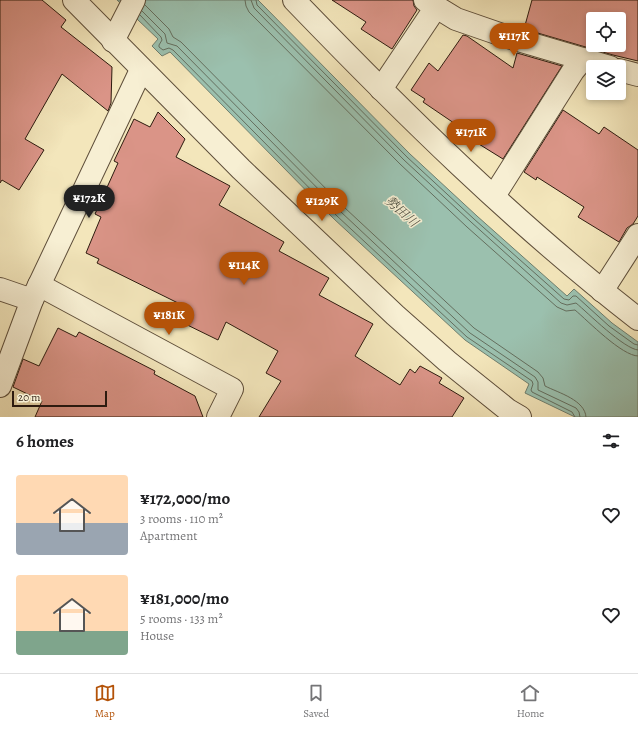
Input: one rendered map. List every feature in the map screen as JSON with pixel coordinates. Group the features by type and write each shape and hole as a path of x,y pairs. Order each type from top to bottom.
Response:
{"street":[{"path":"74,0 118,32 142,70 241,169 395,314 447,361 508,410 520,417"},
{"path":"118,32 134,0"},
{"path":"294,0 381,89 464,170 602,291 638,319"},
{"path":"381,89 430,3 456,19 508,37 586,60"},
{"path":"494,196 573,72 583,59"},
{"path":"0,386 36,293 142,70"},
{"path":"626,72 638,75"},
{"path":"602,291 638,235"},
{"path":"0,289 36,293 232,389 218,417"}],"water":[{"name":"勢田川","path":"117,0 258,0 410,154 477,216 567,296 574,289 612,323 638,342 638,417 575,417 525,393 529,384 465,340 334,219 170,52 162,56 152,46 158,39"}],"building":[{"path":"0,0 42,0 66,20 61,27 112,67 111,103 108,111 62,74 25,139 44,150 19,190 2,180 0,183"},
{"path":"332,0 413,0 414,6 417,10 392,49 361,29 366,22"},
{"path":"532,0 638,0 638,61 603,52 626,52 626,12 586,12 586,47 524,29"},
{"path":"463,35 467,36 513,68 517,53 562,66 503,159 474,141 476,138 423,102 425,99 411,90 429,63 438,71"},
{"path":"563,110 599,134 604,127 638,150 638,216 633,224 627,228 619,242 578,217 584,207 537,177 536,180 524,172"},
{"path":"158,112 185,139 176,157 230,186 219,205 284,242 279,251 329,278 319,295 373,324 355,356 400,385 410,369 415,373 420,366 442,378 439,383 464,398 452,417 259,417 281,381 266,373 278,351 226,322 218,340 171,317 178,303 97,263 99,259 86,253 101,217 95,214 118,163 114,161 134,119 150,127"},
{"path":"58,328 76,337 79,332 155,371 154,374 195,396 203,417 35,417 42,401 13,387 23,359 39,366"}]}
